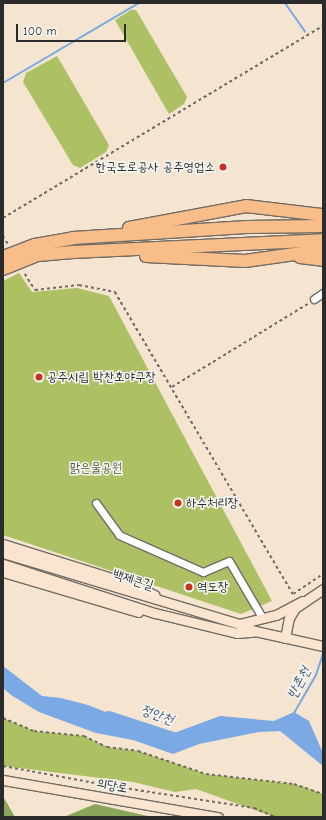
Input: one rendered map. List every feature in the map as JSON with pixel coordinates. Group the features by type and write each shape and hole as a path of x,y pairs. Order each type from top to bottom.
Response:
{"highway":[{"path":"3,257 35,245 246,206 323,215"},
{"path":"292,211 323,206"},
{"path":"73,238 247,227 323,226"},
{"path":"3,269 38,255 323,240"},
{"path":"73,252 245,262 323,250"},
{"path":"287,255 323,260"}],"main road":[{"path":"3,544 131,584 183,608"},
{"name":"백제큰길","path":"3,553 239,624 255,631 323,646"},
{"name":"백제큰길","path":"3,564 182,620 237,633 255,631"},
{"path":"3,572 111,606 154,617 182,620"},
{"path":"239,624 263,619 302,601 323,589"},
{"path":"286,638 289,618 302,601"},
{"name":"의당로","path":"3,780 218,817"}],"street":[{"path":"314,300 323,293"},
{"path":"96,503 119,535 203,572 229,561 263,619"}],"path":[{"path":"3,218 323,26"},
{"path":"3,236 8,244"},
{"path":"25,274 35,290 79,285 115,292 293,594 323,574"},
{"path":"172,387 314,300"},
{"path":"3,718 34,731 84,736 107,747 138,751 206,774 294,784 323,794"},
{"path":"3,766 111,786 254,808 275,817"}],"green space":[{"path":"131,10 136,10 187,97 184,104 169,114 115,20"},
{"path":"57,56 109,145 106,152 80,168 73,165 23,82 26,73"},
{"name":"맑은물공원","path":"19,273 32,292 77,288 109,296 272,601 241,614 3,535 3,281"},
{"path":"3,718 34,731 84,736 107,747 138,751 206,774 294,784 323,794 323,817 274,817 196,789 175,792 133,782 3,766"},
{"path":"4,798 15,817 3,817"},
{"path":"95,804 152,817 64,817"}],"water":[{"path":"3,666 42,696 61,698 88,705 166,736 220,716 274,721 294,712 309,721 323,753 323,766 280,731 259,732 199,744 173,754 133,740 96,733 39,712 11,695 3,688"}],"waterway":[{"path":"3,83 139,3"},
{"path":"285,3 305,32"},
{"name":"반촌천","path":"294,713 316,675 323,654"},
{"name":"정안천","path":"108,717 176,739"}],"place":[{"name":"한국도로공사 공주영업소","path":"223,167"},
{"name":"공주시립 박찬호야구장","path":"39,377"},
{"name":"하수처리장","path":"178,503"},
{"name":"역도장","path":"189,587"}]}
